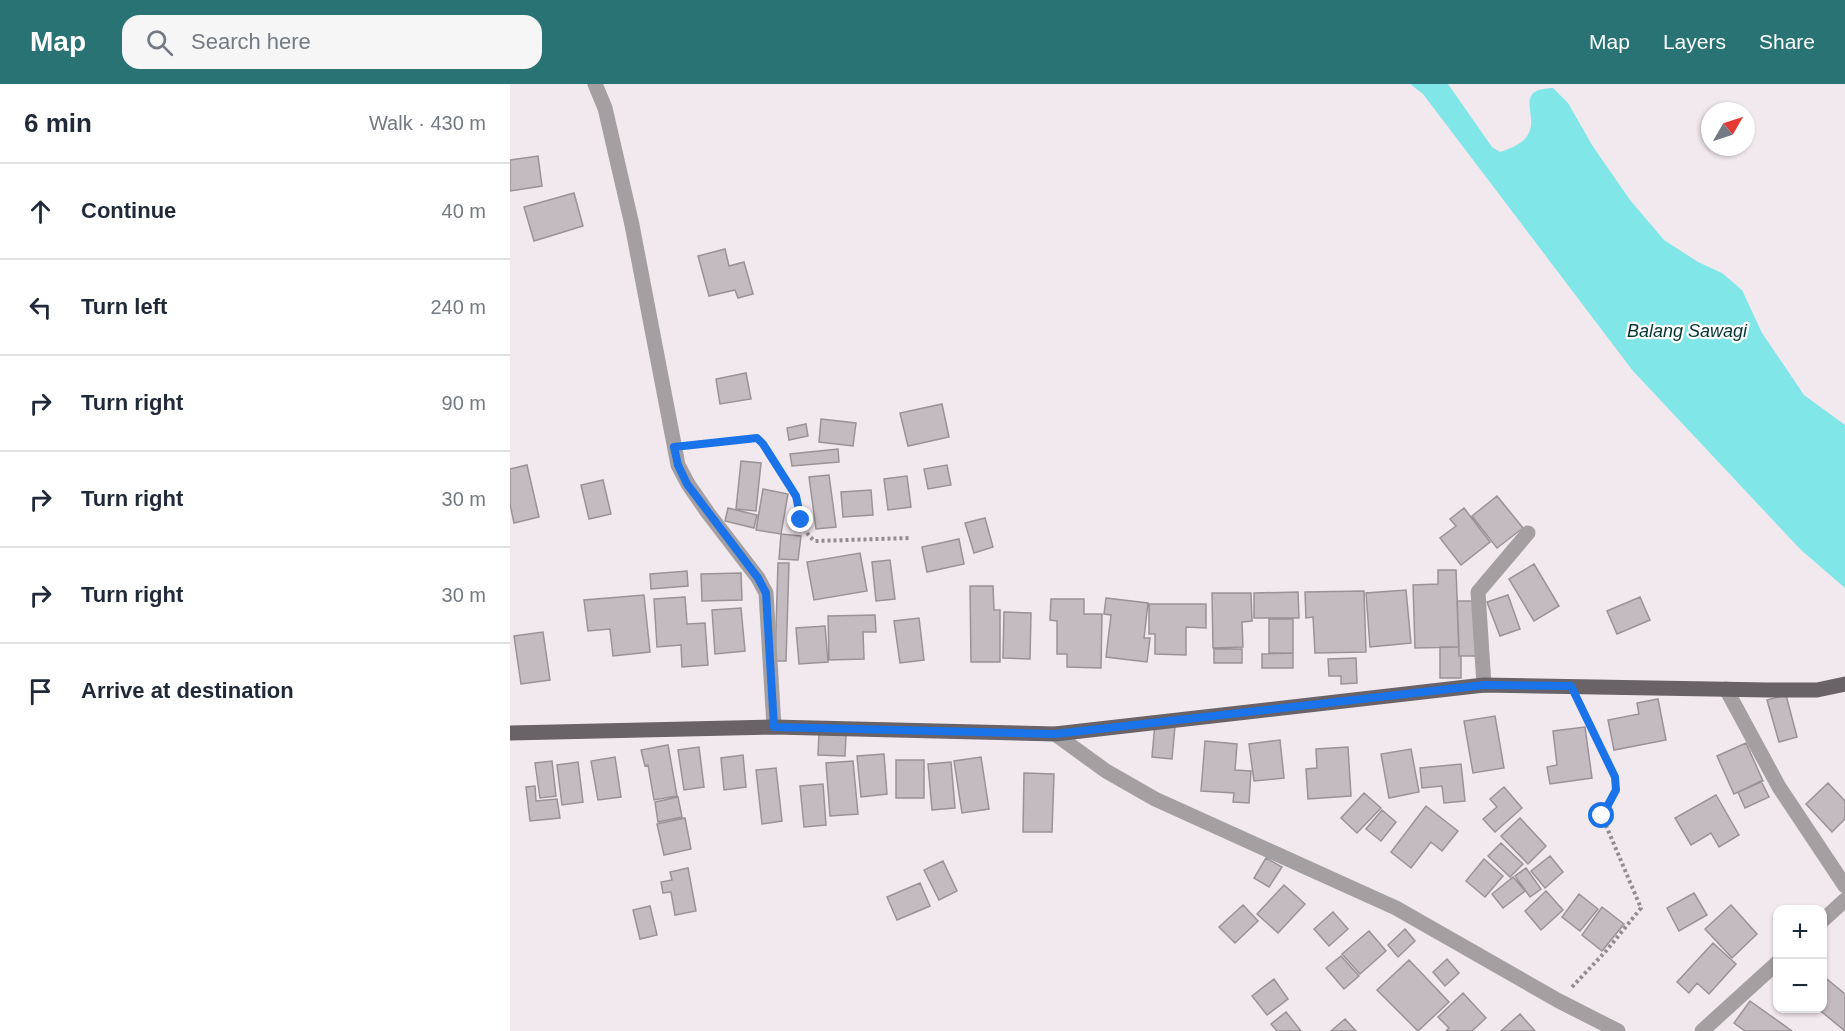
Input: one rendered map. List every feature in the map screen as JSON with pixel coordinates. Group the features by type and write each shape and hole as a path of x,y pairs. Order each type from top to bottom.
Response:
{"main road":[{"path":"510,733 774,727 1055,734 1484,685 1817,690 1845,684"}],"street":[{"path":"595,84 605,108 632,225 678,465 687,484 758,578 766,593 774,727"},
{"path":"1484,685 1478,592 1528,533"},
{"path":"1726,688 1779,787 1845,886"},
{"path":"1055,734 1106,771 1155,799 1396,908 1559,1001 1618,1031"},
{"path":"1827,916 1845,900"},
{"path":"1701,1031 1773,966"}],"path":[{"path":"674,447 757,438 796,496 801,520 815,541 910,538"},
{"path":"1559,1001 1608,950 1640,912 1641,905 1602,816 1616,790 1612,767 1571,686"}],"water":[{"name":"Balang Sawagi","path":"1410,84 1448,84 1492,147 1500,152 1518,144 1528,135 1531,123 1530,103 1534,92 1553,88 1568,103 1592,145 1630,200 1664,240 1698,262 1722,273 1742,290 1762,333 1804,395 1845,425 1845,588 1800,549 1633,371 1423,94"}],"building":[{"path":"538,156 542,186 510,191 510,160"},
{"path":"574,193 583,226 534,241 524,207"},
{"path":"725,249 729,266 744,262 753,294 738,298 735,290 709,296 698,256"},
{"path":"746,373 751,399 720,404 716,379"},
{"path":"942,404 949,437 908,446 900,413"},
{"path":"821,419 856,423 853,446 819,442"},
{"path":"806,424 808,436 789,440 787,428"},
{"path":"838,449 839,462 792,466 790,454"},
{"path":"741,461 761,463 756,511 736,509"},
{"path":"527,465 539,517 514,523 510,504 510,469"},
{"path":"947,465 951,485 928,489 924,469"},
{"path":"829,475 836,527 816,529 809,477"},
{"path":"907,476 911,507 888,510 884,479"},
{"path":"603,480 611,514 589,519 581,485"},
{"path":"763,489 788,494 781,534 756,530"},
{"path":"871,490 873,515 843,517 841,492"},
{"path":"1497,496 1523,528 1497,548 1472,516"},
{"path":"728,508 757,515 754,528 725,521"},
{"path":"1464,508 1490,542 1461,565 1440,538 1456,526 1450,519"},
{"path":"985,518 993,547 974,553 965,523"},
{"path":"781,534 801,536 798,560 779,559"},
{"path":"959,539 964,564 927,572 922,547"},
{"path":"860,553 867,591 814,600 807,562"},
{"path":"890,560 895,599 876,601 872,562"},
{"path":"778,563 789,563 786,661 775,661"},
{"path":"1534,564 1559,606 1534,621 1509,579"},
{"path":"1438,570 1456,570 1459,647 1415,648 1413,585 1438,584"},
{"path":"687,571 688,586 651,589 650,574"},
{"path":"741,573 742,600 702,601 701,574"},
{"path":"970,586 993,586 994,610 1000,610 1000,662 971,662"},
{"path":"1406,590 1411,643 1370,647 1366,593"},
{"path":"1364,591 1366,652 1315,653 1313,617 1306,618 1305,592"},
{"path":"1298,592 1299,618 1254,618 1254,593"},
{"path":"1212,593 1251,593 1252,621 1242,622 1243,647 1213,648"},
{"path":"644,595 650,652 613,656 610,629 588,631 584,600"},
{"path":"1508,595 1520,629 1500,636 1487,602"},
{"path":"685,597 687,624 705,623 708,665 682,667 681,645 657,647 654,599"},
{"path":"1640,597 1650,620 1617,634 1607,611"},
{"path":"1106,598 1148,603 1144,638 1150,638 1147,662 1106,657 1111,615 1104,614"},
{"path":"1051,599 1084,599 1084,614 1102,614 1101,668 1067,667 1067,654 1057,654 1057,621 1050,620"},
{"path":"1457,601 1477,601 1479,656 1459,656"},
{"path":"1149,604 1206,604 1206,628 1186,627 1186,655 1155,654 1155,634 1149,634"},
{"path":"741,608 745,651 715,654 712,610"},
{"path":"1004,612 1031,613 1030,659 1003,658"},
{"path":"875,615 876,632 863,632 864,659 829,660 828,616"},
{"path":"919,618 924,660 900,663 894,621"},
{"path":"1269,619 1293,619 1293,653 1269,653"},
{"path":"825,626 828,662 799,664 796,628"},
{"path":"543,632 550,680 521,684 514,636"},
{"path":"1440,647 1459,647 1461,678 1440,678"},
{"path":"1214,649 1242,649 1242,663 1214,663"},
{"path":"1293,653 1293,668 1262,668 1262,654"},
{"path":"1356,658 1357,683 1341,684 1341,676 1329,676 1328,659"},
{"path":"1786,695 1797,737 1779,742 1767,700"},
{"path":"1658,699 1666,740 1614,750 1608,720 1639,714 1637,703"},
{"path":"1495,716 1504,768 1473,773 1464,721"},
{"path":"1155,723 1175,726 1172,759 1152,757"},
{"path":"1585,727 1592,778 1550,784 1547,767 1557,765 1553,731"},
{"path":"819,733 846,735 845,756 818,755"},
{"path":"1280,740 1284,778 1254,781 1249,744"},
{"path":"1205,741 1237,744 1235,770 1251,771 1249,803 1233,802 1234,793 1201,791"},
{"path":"1746,743 1763,781 1734,794 1717,756"},
{"path":"668,745 677,796 654,800 648,765 645,766 641,750"},
{"path":"699,747 704,787 684,790 678,750"},
{"path":"1348,747 1351,796 1308,799 1306,769 1317,768 1316,749"},
{"path":"1411,749 1419,792 1389,798 1381,754"},
{"path":"884,754 887,794 861,797 857,756"},
{"path":"743,755 746,787 724,790 721,758"},
{"path":"615,757 621,797 598,800 591,761"},
{"path":"981,757 989,809 962,813 954,761"},
{"path":"896,760 924,760 924,798 896,798"},
{"path":"552,761 556,796 540,798 535,763"},
{"path":"853,761 858,814 830,816 826,763"},
{"path":"578,762 583,802 562,805 557,765"},
{"path":"951,762 955,808 932,810 928,764"},
{"path":"1461,764 1465,801 1444,803 1442,786 1422,788 1420,768"},
{"path":"776,768 782,821 762,824 756,770"},
{"path":"1024,773 1054,774 1052,832 1023,832"},
{"path":"1761,781 1769,797 1745,808 1738,792"},
{"path":"1828,783 1845,801 1845,819 1832,832 1806,804"},
{"path":"823,784 826,825 804,827 800,786"},
{"path":"535,786 536,801 557,799 560,818 530,821 526,787"},
{"path":"1504,787 1522,808 1495,832 1483,819 1497,807 1490,799"},
{"path":"1364,793 1381,808 1357,833 1341,818"},
{"path":"1716,795 1739,835 1719,847 1711,833 1691,845 1675,818"},
{"path":"678,797 682,817 658,822 655,802"},
{"path":"1426,806 1458,831 1442,851 1431,842 1411,868 1391,852"},
{"path":"1382,810 1396,822 1381,841 1366,829"},
{"path":"685,818 691,849 664,855 657,824"},
{"path":"1520,818 1546,846 1528,864 1501,836"},
{"path":"1501,843 1523,864 1510,877 1488,856"},
{"path":"1550,856 1563,872 1545,888 1531,871"},
{"path":"1266,858 1282,867 1269,887 1254,878"},
{"path":"1484,859 1503,876 1485,897 1466,881"},
{"path":"943,861 957,891 939,900 924,870"},
{"path":"688,868 696,911 675,915 671,892 663,893 661,882 672,880 670,872"},
{"path":"1526,868 1541,889 1530,897 1515,876"},
{"path":"1513,877 1525,891 1503,908 1492,894"},
{"path":"920,883 930,906 897,920 887,897"},
{"path":"1284,885 1305,904 1278,933 1257,914"},
{"path":"1546,891 1563,910 1541,930 1525,911"},
{"path":"1694,893 1707,915 1679,931 1667,908"},
{"path":"1579,894 1598,909 1580,931 1562,917"},
{"path":"1243,905 1258,921 1235,943 1219,927"},
{"path":"1731,905 1757,934 1732,958 1705,929"},
{"path":"650,906 657,935 640,939 633,910"},
{"path":"1602,907 1624,924 1602,951 1582,935"},
{"path":"1333,912 1348,929 1329,946 1314,929"},
{"path":"1405,929 1415,941 1398,957 1388,945"},
{"path":"1369,931 1386,951 1360,974 1342,954"},
{"path":"1713,943 1736,964 1709,994 1697,983 1689,993 1677,982"},
{"path":"1341,956 1359,976 1344,989 1326,968"},
{"path":"1447,959 1459,973 1445,986 1433,972"},
{"path":"1409,960 1449,1002 1418,1031 1377,990"},
{"path":"1274,979 1288,999 1267,1015 1252,996"},
{"path":"1827,979 1845,994 1845,1031 1823,1013 1827,1013"},
{"path":"1463,993 1486,1018 1472,1031 1446,1031 1449,1028 1438,1017"},
{"path":"1750,1001 1792,1031 1745,1031 1734,1023"},
{"path":"1286,1012 1301,1031 1277,1031 1271,1024"},
{"path":"1520,1014 1535,1031 1501,1031"},
{"path":"1345,1019 1356,1031 1331,1031"}],"route":[{"path":"801,520 796,496 757,438 674,447 678,465 687,484 758,578 766,593 774,727 1055,734 1484,685 1571,686 1615,777 1616,790 1602,816"}]}
